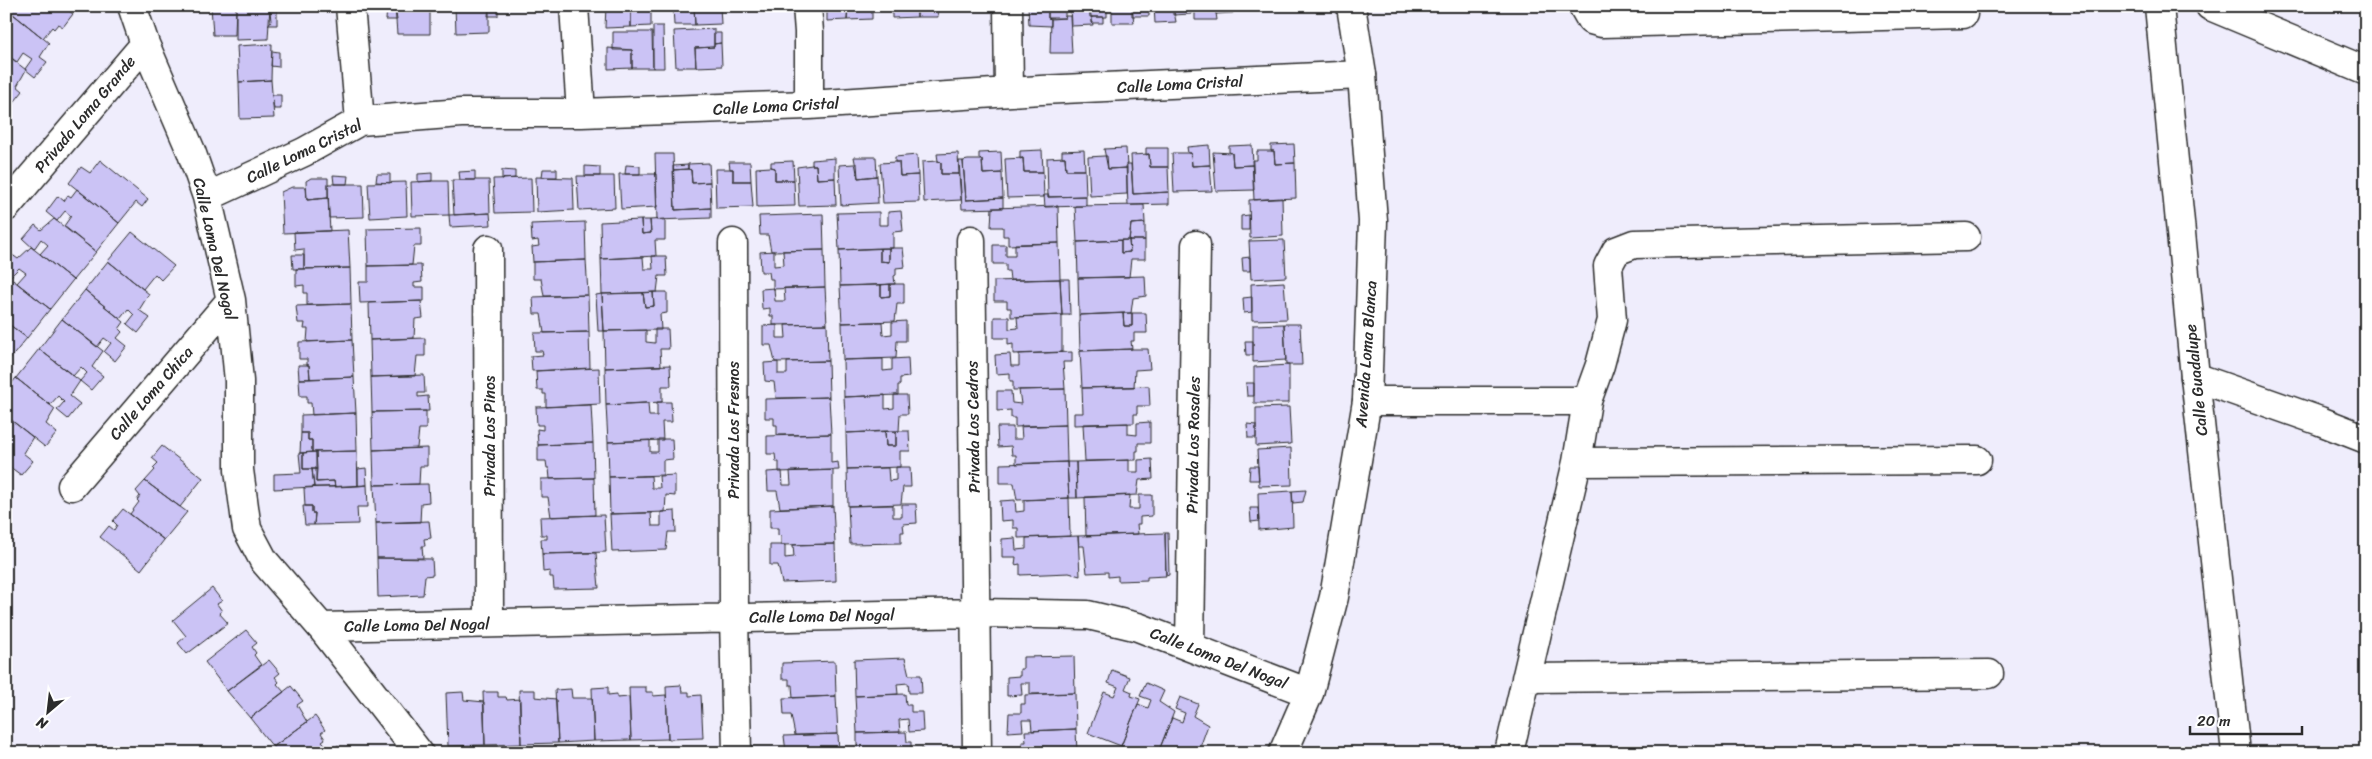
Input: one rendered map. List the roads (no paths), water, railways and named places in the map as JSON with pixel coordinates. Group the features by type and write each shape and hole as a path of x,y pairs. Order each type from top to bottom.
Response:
{"street":[{"name":"Calle Loma Del Nogal","path":"132,6 145,44 191,151 207,197 231,300 239,381 239,470 247,529 264,560 321,627 419,753"},
{"path":"350,6 360,121"},
{"path":"574,6 581,113"},
{"path":"807,6 809,105"},
{"path":"1008,6 1009,92"},
{"name":"Avenida Loma Blanca","path":"1283,753 1309,692 1334,597 1367,401 1373,221 1362,75 1351,6"},
{"path":"1583,6 1592,20 1602,23 1963,14"},
{"name":"Calle Guadalupe","path":"2159,6 2195,377 2238,752"},
{"path":"2210,6 2366,71"},
{"name":"Privada Loma Grande","path":"6,207 145,44"},
{"name":"Calle Loma Cristal","path":"207,197 304,152 360,121 461,113 581,113 809,105 1009,92 1362,75"},
{"path":"1509,752 1577,462 1587,401 1600,365 1612,320 1608,266 1616,251 1624,246 1634,244 1966,237"},
{"name":"Privada Los Cedros","path":"971,240 977,753"},
{"name":"Privada Los Fresnos","path":"732,243 734,617 737,753"},
{"name":"Privada Los Rosales","path":"1190,645 1196,245"},
{"name":"Privada Los Pinos","path":"488,249 489,623"},
{"name":"Calle Loma Chica","path":"72,486 231,300"},
{"path":"2195,377 2320,420 2366,439"},
{"path":"1367,401 1587,401"},
{"path":"1577,462 1978,460"},
{"name":"Calle Loma Del Nogal","path":"321,627 734,617 975,614 1088,615 1138,627 1190,645 1309,692"},
{"path":"1526,678 1989,674"}]}
